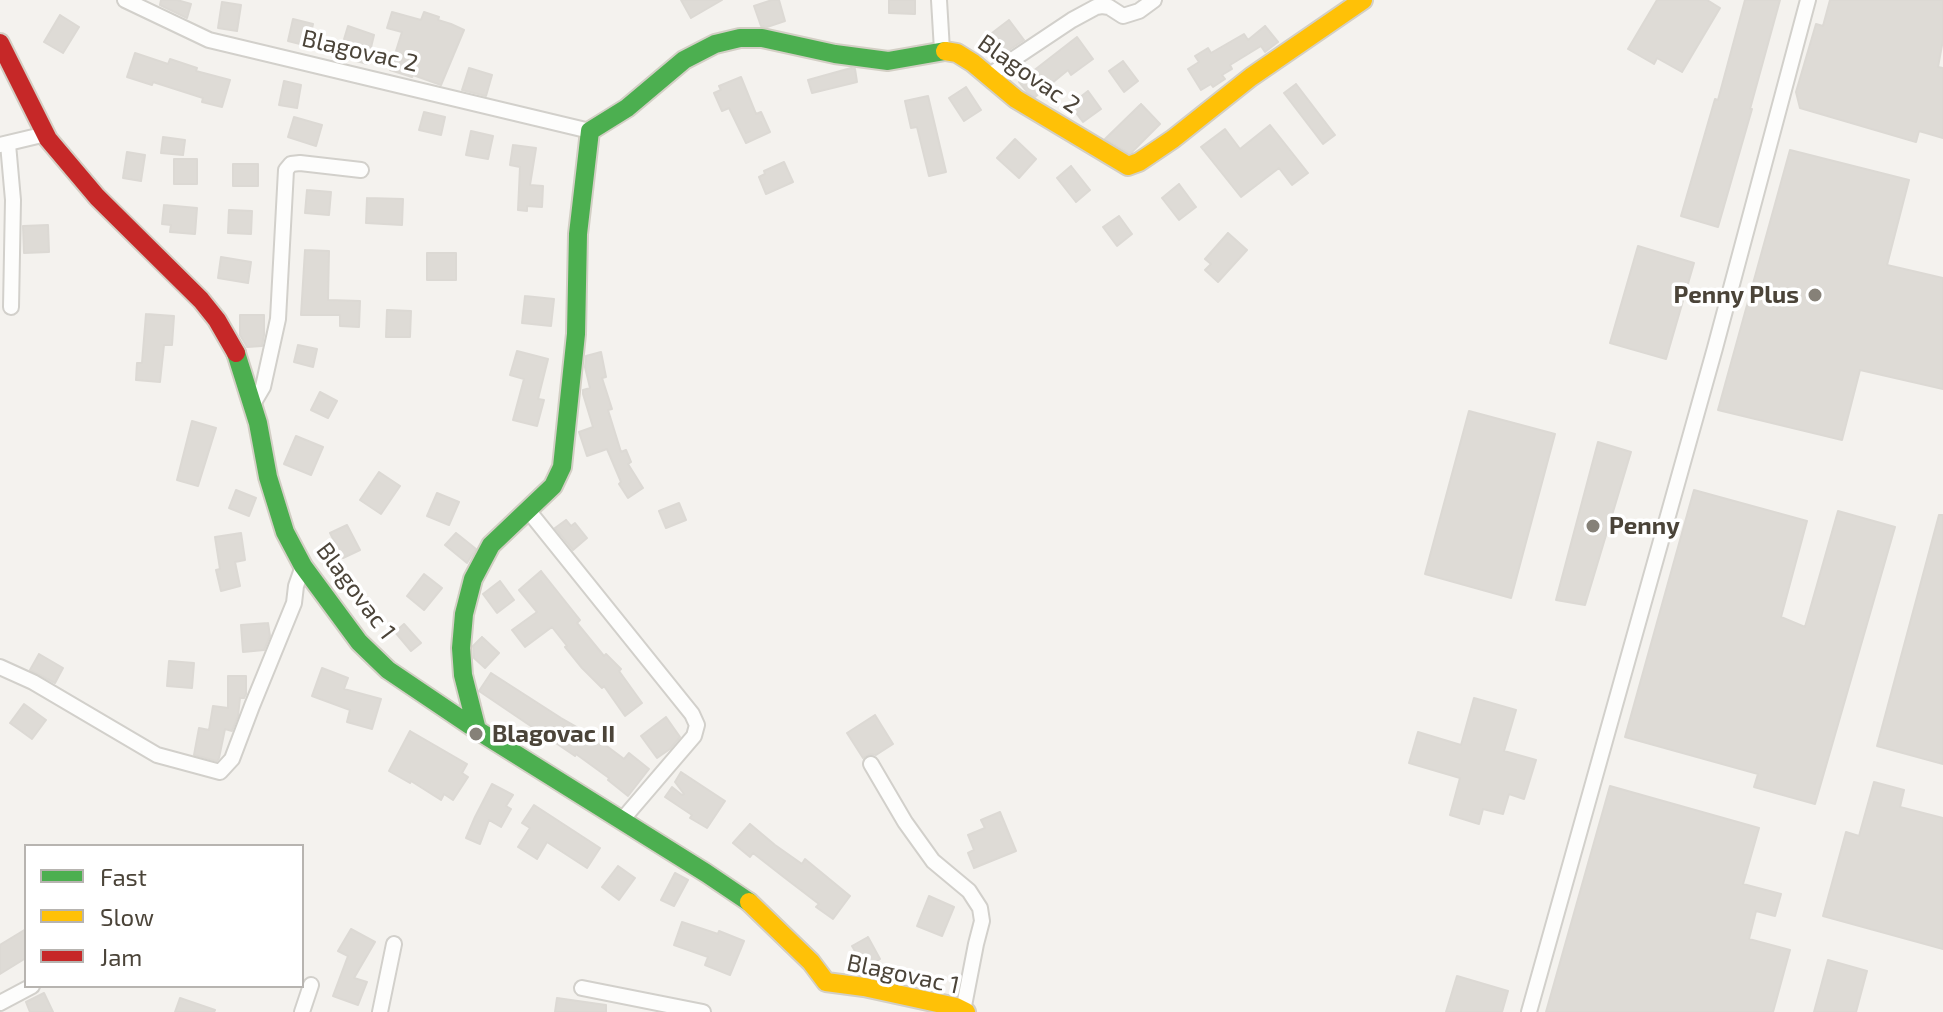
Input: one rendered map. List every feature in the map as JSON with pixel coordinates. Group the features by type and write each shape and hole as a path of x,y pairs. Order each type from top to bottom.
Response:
{"street":[{"name":"Blagovac 2","path":"125,0 209,40 590,131 627,108 684,60 715,44 740,38 762,38 835,54 888,61 942,50 957,53 1016,99 1128,166 1173,139 1251,77 1363,0"},
{"path":"939,0 942,50"},
{"path":"988,76 1096,7 1109,7 1123,16 1139,11 1154,0"},
{"path":"1529,1012 1715,348 1808,0"},
{"name":"Blagovac 1","path":"0,43 46,134 80,178 201,300 234,347 253,404 268,477 285,532 303,566 359,642 388,670 477,730 749,902 811,962 826,982 864,987 964,1011"},
{"path":"477,730 463,675 461,648 464,614 473,579 491,545 553,486 562,467 576,341 578,234 590,131"},
{"path":"11,307 13,200 4,144 46,134"},
{"path":"253,404 263,387 278,319 286,170 291,164 300,163 361,170"},
{"path":"527,509 692,714 697,725 694,736 622,820"},
{"path":"0,667 33,682 157,755 220,772 232,759 294,603 303,566"},
{"path":"871,764 905,822 933,861 969,891 980,908 982,921 964,1011"},
{"path":"380,1012 394,944"},
{"path":"302,1012 311,985"},
{"path":"0,1003 28,988"},
{"path":"582,988 703,1012"}],"building":[{"path":"161,0 191,4 187,18 160,5"},
{"path":"681,0 722,0 691,18"},
{"path":"779,0 785,21 761,26 754,6"},
{"path":"889,0 915,0 915,14 889,13"},
{"path":"1657,0 1707,0 1720,8 1682,72 1657,58 1654,64 1628,49"},
{"path":"1745,0 1780,0 1718,227 1681,216 1715,99 1718,100"},
{"path":"1830,0 1943,0 1943,40 1938,67 1943,68 1943,138 1919,131 1916,142 1800,108 1796,92 1816,24 1823,26"},
{"path":"222,2 241,5 237,31 218,28"},
{"path":"392,12 421,20 424,12 464,30 441,85 390,70 402,32 387,28"},
{"path":"60,15 79,27 63,53 44,42"},
{"path":"293,19 313,24 308,46 288,41"},
{"path":"1009,20 1024,40 1006,52 992,33"},
{"path":"348,26 374,35 367,64 339,56"},
{"path":"1265,26 1278,42 1265,52 1261,46 1230,65 1232,69 1222,75 1225,79 1201,90 1188,69 1199,62 1195,56 1208,48 1211,53 1244,34 1248,40"},
{"path":"1077,37 1093,59 1071,75 1068,70 1035,97 1027,92 1019,82"},
{"path":"135,53 168,64 170,59 197,68 196,71 230,80 222,107 153,82 152,85 127,77"},
{"path":"1123,61 1138,81 1124,92 1109,71"},
{"path":"469,68 492,75 486,96 462,90"},
{"path":"855,69 857,82 812,93 808,80"},
{"path":"741,77 756,114 761,112 770,132 746,143 729,108 722,111 714,93 721,90 719,86"},
{"path":"284,81 301,85 297,108 279,105"},
{"path":"1296,84 1335,135 1323,144 1284,93"},
{"path":"966,87 981,110 964,121 949,98"},
{"path":"1088,91 1101,109 1083,122 1070,105"},
{"path":"928,96 946,172 929,176 917,127 911,128 905,101"},
{"path":"1141,104 1160,124 1129,153 1105,139"},
{"path":"424,112 445,117 441,135 419,130"},
{"path":"294,117 322,125 316,146 288,137"},
{"path":"1270,125 1308,173 1292,185 1279,168 1241,197 1201,147 1225,129 1240,149"},
{"path":"471,131 493,136 488,159 466,155"},
{"path":"163,137 185,140 183,155 161,153"},
{"path":"1015,139 1036,159 1019,178 997,158"},
{"path":"513,145 536,148 530,185 543,186 542,207 527,206 527,211 518,210 520,167 510,165"},
{"name":"Penny Plus","path":"1790,150 1909,180 1887,265 1943,278 1943,389 1860,370 1842,440 1718,410"},
{"path":"127,152 145,155 141,181 123,178"},
{"path":"174,159 197,159 197,184 174,184"},
{"path":"784,162 793,182 766,194 759,177 765,174 764,171"},
{"path":"233,164 258,164 258,186 233,186"},
{"path":"1071,166 1090,190 1076,202 1057,178"},
{"path":"1179,184 1196,207 1179,220 1162,198"},
{"path":"307,190 331,192 329,215 305,213"},
{"path":"367,198 403,199 402,225 366,223"},
{"path":"164,205 197,208 195,234 170,232 171,225 162,224"},
{"path":"229,210 252,211 251,234 228,233"},
{"path":"1119,216 1132,234 1117,246 1103,227"},
{"path":"48,225 49,252 24,253 23,226"},
{"path":"1228,233 1247,250 1218,282 1205,270 1211,264 1205,259"},
{"path":"1638,246 1694,263 1666,359 1610,343"},
{"path":"305,250 329,251 328,300 360,301 359,327 340,326 340,315 301,315"},
{"path":"427,253 456,253 456,280 427,280"},
{"path":"221,257 251,262 248,283 218,278"},
{"path":"525,296 554,299 551,326 522,323"},
{"path":"387,310 411,311 410,337 386,337"},
{"path":"146,314 174,316 172,345 164,345 160,382 136,380 137,363 142,363"},
{"path":"240,315 264,315 262,346 247,347 240,335"},
{"path":"298,345 317,349 313,367 294,362"},
{"path":"517,351 548,359 538,399 544,400 537,426 513,420 524,379 510,375"},
{"path":"601,352 606,377 602,378 612,409 608,410 621,452 626,450 631,462 628,464 643,488 628,498 619,484 621,482 607,449 587,456 579,432 593,427 583,394 583,390 590,388 586,356"},
{"path":"320,392 337,401 328,418 311,410"},
{"path":"1469,411 1555,434 1511,598 1425,574"},
{"path":"192,421 216,428 198,486 177,480"},
{"path":"296,436 323,447 311,475 284,464"},
{"name":"Penny","path":"1598,442 1631,452 1585,605 1556,600"},
{"path":"379,472 400,486 381,514 360,500"},
{"path":"236,490 256,498 249,516 229,508"},
{"path":"1694,490 1807,521 1781,617 1805,627 1838,511 1895,527 1815,804 1754,787 1758,774 1625,737"},
{"path":"437,493 459,502 449,525 427,516"},
{"path":"679,503 686,520 666,528 659,511"},
{"path":"1939,515 1943,515 1943,764 1877,746"},
{"path":"566,520 571,526 575,523 587,538 573,550 555,528"},
{"path":"347,525 360,550 343,558 330,533"},
{"path":"241,533 245,560 235,562 240,586 221,591 216,570 220,569 215,537"},
{"path":"456,533 476,549 467,563 445,545"},
{"path":"541,571 580,620 577,623 604,656 606,654 621,669 619,671 642,703 625,716 604,686 602,688 582,668 552,627 525,647 512,630 537,612 519,590"},
{"path":"424,574 442,588 424,610 407,596"},
{"path":"500,581 514,600 497,613 483,594"},
{"path":"268,623 270,636 264,650 243,652 241,625"},
{"path":"404,624 421,643 411,651 395,632"},
{"path":"482,637 499,653 485,668 474,658 473,646"},
{"path":"39,654 63,668 55,683 30,670"},
{"path":"169,661 194,663 192,688 167,686"},
{"path":"322,668 348,678 344,689 381,699 372,729 347,722 350,710 312,696"},
{"path":"491,673 596,738 624,759 629,753 649,769 628,796 576,754 479,691"},
{"path":"228,676 246,676 246,694 240,698 232,731 225,729 217,761 194,755 199,728 209,730 213,706 228,708"},
{"path":"1474,698 1516,710 1504,751 1536,760 1524,799 1509,794 1503,814 1483,809 1479,824 1450,815 1460,778 1409,763 1418,732 1461,745"},
{"path":"24,704 46,720 32,739 10,723"},
{"path":"875,715 893,744 876,755 863,758 847,733"},
{"path":"666,717 680,737 657,758 641,736"},
{"path":"410,731 467,764 462,773 468,777 453,800 444,794 441,800 389,771"},
{"path":"681,772 725,801 707,828 665,797 672,787 684,794 675,782"},
{"path":"1874,782 1904,790 1900,807 1943,818 1943,949 1823,916 1846,832 1859,836"},
{"path":"492,784 513,795 506,806 511,809 501,827 489,820 480,844 466,838"},
{"path":"1610,786 1759,828 1743,884 1781,894 1775,916 1756,911 1749,939 1790,950 1773,1012 1546,1012"},
{"path":"534,805 600,848 587,868 547,842 537,859 518,847 530,828 522,823"},
{"path":"1000,812 1016,851 974,868 968,853 974,850 968,835 985,828 981,820"},
{"path":"750,824 802,864 805,859 850,896 833,919 816,907 819,904 753,853 750,857 733,843"},
{"path":"618,866 635,878 619,900 602,887"},
{"path":"675,873 688,880 674,906 661,900"},
{"path":"929,896 954,907 942,936 917,926"},
{"path":"682,922 744,941 730,975 705,965 708,957 674,945"},
{"path":"351,929 375,942 354,978 367,982 358,1005 333,996 348,956 338,951"},
{"path":"24,930 24,959 0,974 0,945"},
{"path":"868,937 880,959 865,968 852,946"},
{"path":"1828,960 1867,971 1856,1012 1814,1012"},
{"path":"1457,976 1508,991 1502,1012 1446,1012"},
{"path":"44,993 53,1012 30,1012 26,1002"},
{"path":"180,998 215,1010 175,1012"},
{"path":"557,998 606,1005 606,1012 555,1012"}],"traffic: fast":[{"path":"477,730 463,675 461,648 464,614 473,579 491,545 553,486 562,467 576,334 578,234 590,131 627,108 684,60 715,44 740,38 762,38 835,54 888,61 945,51"},
{"path":"236,353 258,423 268,477 285,532 303,566 359,642 388,670 477,730 749,902"}],"traffic: slow":[{"path":"945,51 957,53 973,63 1016,99 1128,166 1173,139 1251,77 1363,0"},
{"path":"749,902 811,962 826,982 864,987 956,1007 966,1012"}],"traffic: jam":[{"path":"0,43 48,139 97,197 201,300 236,353"}],"place":[{"name":"Penny Plus","path":"1815,295"},
{"name":"Penny","path":"1593,526"},
{"name":"Blagovac II","path":"476,734"}]}
